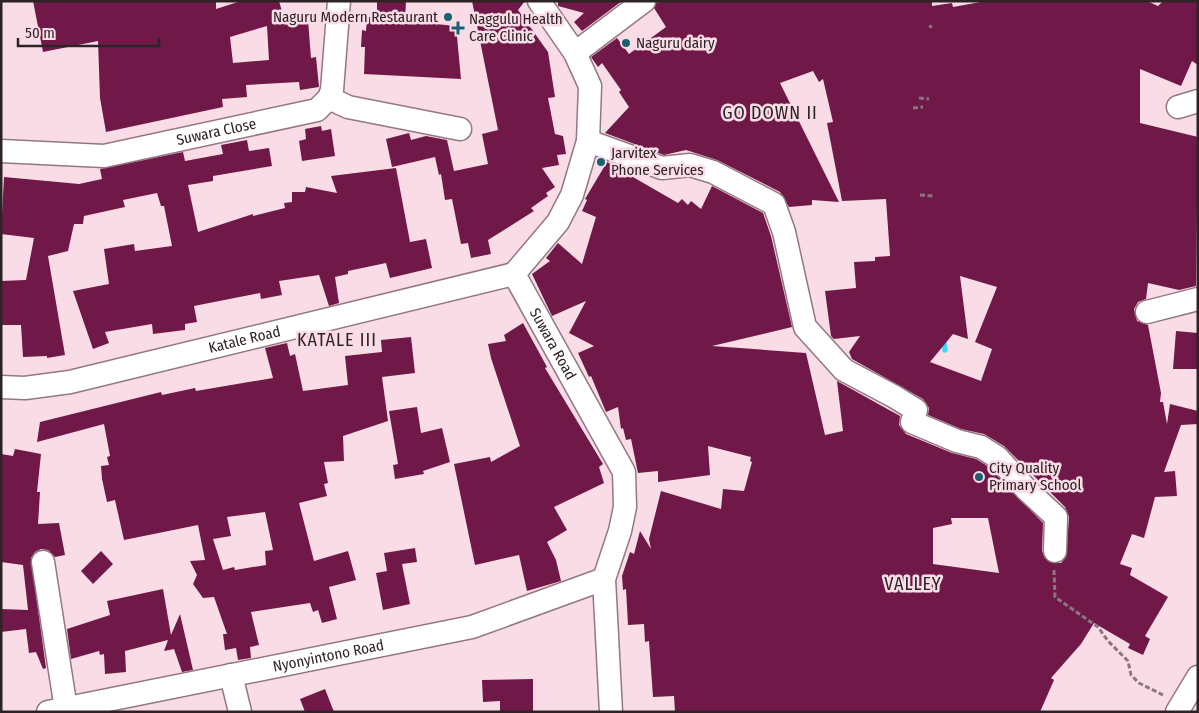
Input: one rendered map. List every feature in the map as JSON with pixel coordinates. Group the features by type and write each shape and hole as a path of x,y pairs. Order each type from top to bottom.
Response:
{"street":[{"path":"339,1 329,98 348,107 460,129"},
{"path":"514,274 558,222 572,196 588,141 590,86 575,53 539,1"},
{"path":"575,53 644,1"},
{"name":"Suwara Close","path":"1,151 104,156 317,110 329,98"},
{"path":"588,141 662,168 690,165 714,172 774,204 784,232 805,327 821,347 844,370 895,396 916,410 912,422 957,441 981,447 997,457 1026,490 1056,517 1055,551"},
{"name":"Katale Road","path":"1,386 25,388 70,382 514,274"},
{"name":"Suwara Road","path":"514,274 624,472 625,506 620,531 604,579 611,712"},
{"path":"1147,312 1198,299"},
{"path":"43,562 56,711"},
{"name":"Nyonyintono Road","path":"56,711 472,627 604,579"},
{"path":"231,675 240,712"},
{"path":"1179,708 1198,677"}],"path":[{"path":"920,98 929,99"},
{"path":"913,108 922,107"},
{"path":"920,195 934,196"},
{"path":"1055,551 1055,597 1098,627 1108,641 1128,661 1131,675 1139,683 1179,708"}],"building":[{"path":"33,1 216,1 216,9 241,1 279,1 285,22 308,20 311,58 316,57 319,87 300,90 299,82 246,85 247,97 222,99 223,107 106,132 100,98 98,41 43,52","holes":["267,26 269,60 233,63 230,37"]},
{"path":"377,1 406,1 405,21 456,26 461,79 364,74 365,47 361,47 362,30 366,31 367,17 377,18"},
{"path":"472,1 525,1 518,10 548,52 555,97 548,98 555,134 563,136 566,154 557,155 559,165 542,168 555,187 546,193 548,196 531,208 534,211 488,240 491,254 471,258 468,243 461,244 452,199 445,200 441,174 439,175 435,157 392,167 386,139 409,133 411,140 426,136 447,140 454,171 488,164 482,134 498,130"},
{"path":"558,1 622,1 582,31 574,22 584,13 558,6"},
{"path":"657,1 932,1 932,6 952,3 953,7 986,1 1147,1 1158,6 1163,1 1198,1 1198,65 1192,61 1181,86 1140,69 1140,123 1198,137 1196,286 1179,290 1148,283 1146,299 1138,302 1134,309 1137,321 1148,325 1161,393 1160,402 1163,402 1167,424 1170,404 1198,411 1198,424 1181,425 1164,472 1175,471 1177,496 1155,497 1144,538 1132,534 1120,564 1132,568 1130,575 1168,597 1145,636 1150,639 1143,655 1128,648 1130,644 1094,623 1081,644 1051,678 1054,680 1040,712 675,712 674,696 653,697 649,641 645,642 644,624 628,625 626,589 623,590 622,576 630,552 634,554 640,531 651,549 649,539 661,491 721,509 723,489 744,491 752,462 750,461 751,457 708,446 710,475 658,482 658,471 638,473 631,439 626,440 623,428 621,429 618,407 606,412 591,376 589,377 578,353 594,346 569,333 586,301 552,316 532,274 550,261 546,258 558,243 582,264 596,217 582,211 587,200 585,199 607,162 678,203 682,199 688,205 691,201 701,209 712,186 763,213 771,236 792,327 712,346 806,353 825,435 843,431 837,381 900,416 899,425 906,434 952,453 976,459 989,467 1043,523 1042,551 1049,562 1061,563 1066,557 1069,517 1065,507 1004,446 984,434 961,429 928,415 929,408 923,399 852,359 849,352 860,336 834,339 831,336 825,291 856,288 854,262 875,261 875,257 890,256 886,199 842,201 827,123 833,122 823,79 819,82 813,71 780,83 839,202 812,200 812,205 789,207 780,192 717,160 686,150 664,155 605,133 629,107 619,92 621,90 602,63 598,67 591,57 617,38 629,54 666,27 654,8","holes":["960,276 997,287 975,342 992,349 981,381 930,362 953,334 968,339","951,518 988,518 999,573 933,564 933,528 952,524"]},
{"path":"321,126 322,131 331,129 335,156 302,161 299,141 306,139 305,129"},
{"path":"247,140 249,151 269,148 272,166 213,176 213,181 188,185 198,232 253,214 253,216 285,208 284,203 292,202 292,192 305,192 306,187 337,193 331,176 396,168 410,242 426,239 432,268 390,278 386,263 348,271 348,274 335,277 339,303 329,306 319,275 279,281 282,295 261,299 260,293 194,306 197,322 185,324 185,330 153,334 152,324 105,332 109,343 93,349 73,291 109,284 104,249 134,244 135,251 172,246 164,206 161,206 157,193 123,200 125,207 84,216 83,224 74,224 68,251 48,256 65,355 47,358 47,356 23,357 21,325 1,325 1,281 26,280 34,238 1,234 4,177 79,184 102,179 100,169 183,152 185,161 223,154 221,145"},
{"path":"523,323 547,367 545,368 603,464 599,467 604,483 554,507 567,530 547,542 556,560 561,581 527,591 519,555 475,565 454,464 490,457 491,462 520,446 488,344 506,341 504,335"},
{"path":"1176,331 1198,333 1198,369 1173,369"},
{"path":"411,337 415,373 382,377 388,421 343,436 344,461 324,462 328,483 324,484 327,496 299,503 314,561 348,551 356,580 329,587 337,619 322,623 318,610 313,612 310,603 251,612 259,645 250,647 251,658 238,660 236,648 225,650 223,634 227,634 214,597 203,598 193,584 197,575 190,561 205,560 198,525 124,540 115,500 107,502 102,479 101,466 109,465 107,457 110,456 104,424 37,442 40,422 161,392 162,395 195,388 196,391 273,378 265,348 287,343 290,356 295,354 303,391 348,385 345,356 382,352 381,340","holes":["265,512 273,550 265,551 266,565 235,570 234,567 223,570 213,539 231,536 227,517"]},
{"path":"417,407 421,433 442,428 450,462 423,471 424,474 395,479 393,465 398,464 389,411"},
{"path":"15,449 41,454 37,492 40,492 38,524 59,523 65,555 55,557 48,550 41,549 35,552 31,558 46,668 43,669 36,652 29,653 26,629 1,632 1,609 28,610 23,565 1,562 1,454 13,456"},
{"path":"415,548 417,562 402,564 410,604 383,610 376,573 387,571 384,553"},
{"path":"101,551 113,564 93,584 81,571"},
{"path":"163,589 171,635 180,614 193,670 182,672 174,649 164,651 168,640 125,651 126,672 105,674 104,654 100,655 99,651 71,659 67,629 110,615 107,601"},
{"path":"533,679 533,712 500,712 500,701 483,702 482,680"},
{"path":"325,689 334,712 305,712 300,699"}],"waterway":[{"path":"943,337 945,350"}],"place":[{"name":"Naguru Modern Restaurant","path":"448,17"},
{"name":"Naggulu Health Care Clinic","path":"458,28"},
{"name":"Naguru dairy","path":"626,43"},
{"name":"Jarvitex Phone Services","path":"601,162"},
{"name":"City Quality Primary School","path":"979,477"}],"district":[{"name":"GO DOWN II","path":"770,113"},
{"name":"KATALE III","path":"337,340"},
{"name":"VALLEY","path":"913,584"}]}
